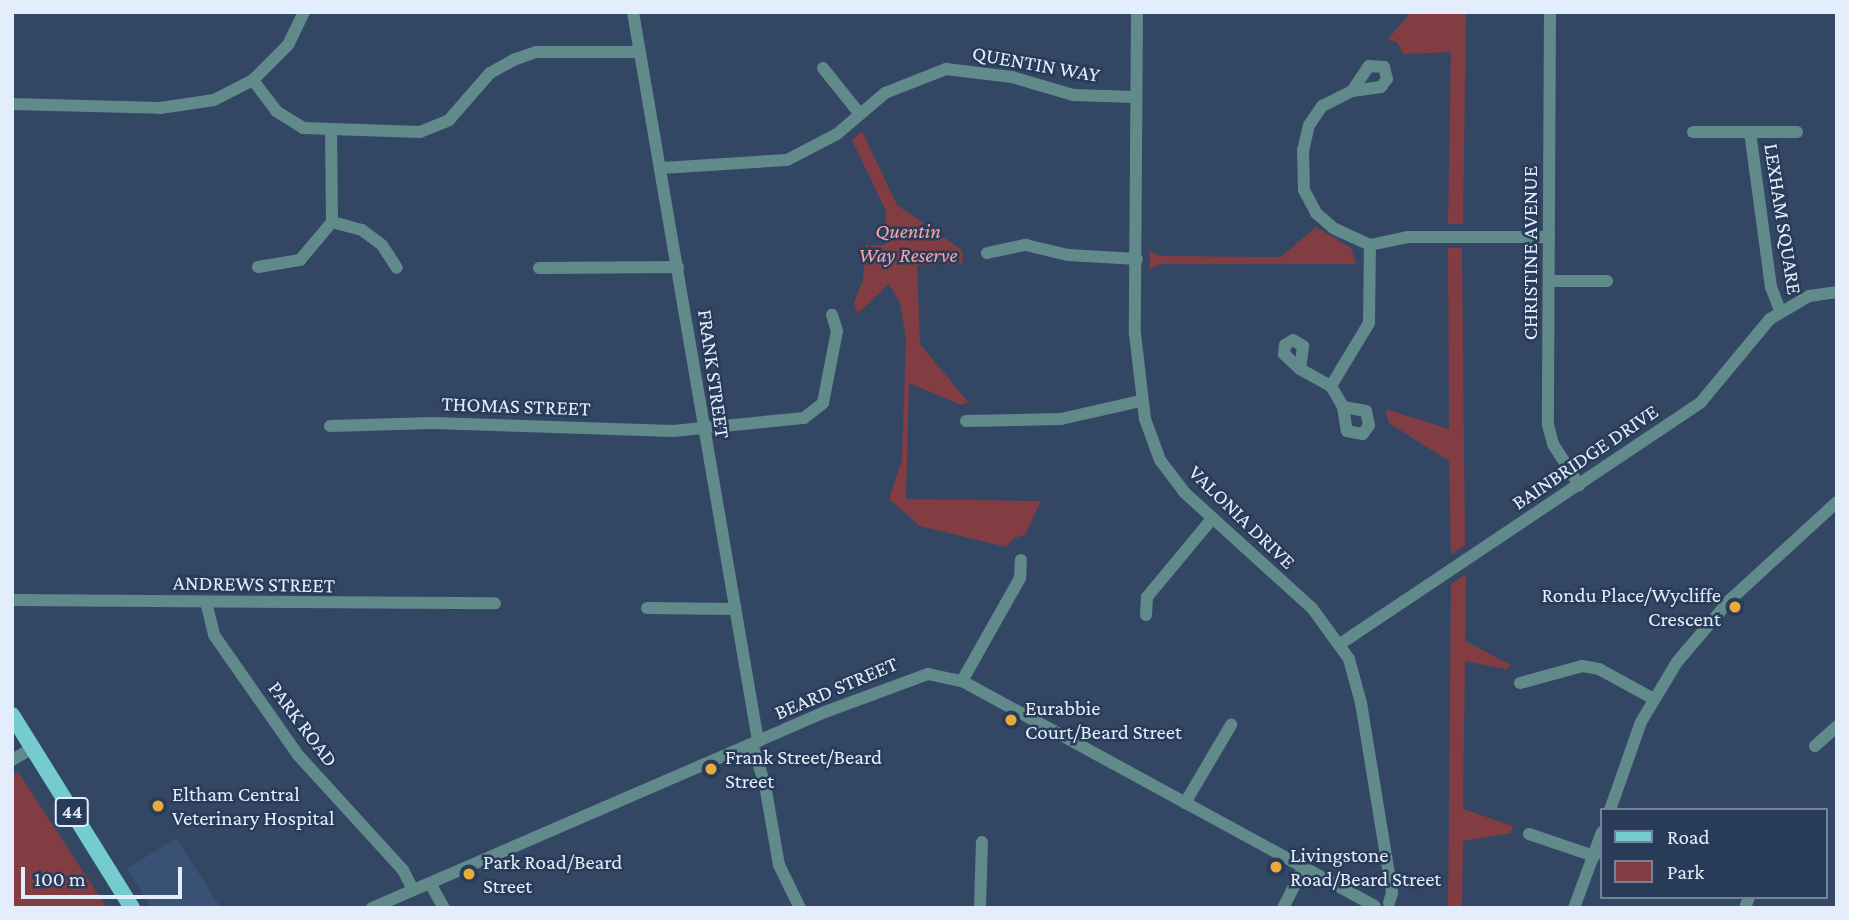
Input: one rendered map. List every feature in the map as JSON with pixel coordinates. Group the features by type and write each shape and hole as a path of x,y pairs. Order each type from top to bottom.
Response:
{"main road":[{"name":"44","path":"12,715 132,908"}],"street":[{"path":"12,104 192,105 253,80 288,44 304,12"},
{"name":"FRANK STREET","path":"633,12 638,52 662,168 701,426 755,742 779,865 800,908"},
{"name":"VALONIA DRIVE","path":"1138,12 1135,334 1141,401 1160,460 1211,520 1312,608 1340,645 1355,677 1361,703 1391,905"},
{"name":"CHRISTINE AVENUE","path":"1550,12 1548,425 1553,444 1579,485"},
{"path":"253,80 285,116 303,128 331,132 420,132 449,120 490,73 536,52 638,52"},
{"path":"823,68 859,113"},
{"name":"QUENTIN WAY","path":"662,168 787,160 819,146 859,113 911,79 946,69 1012,76 1073,95 1136,97"},
{"path":"1352,91 1322,106 1309,125 1303,150 1302,181 1323,220 1370,244 1407,237 1549,237"},
{"path":"258,267 300,260 332,222 331,132"},
{"name":"LEXHAM SQUARE","path":"1693,132 1797,132"},
{"name":"LEXHAM SQUARE","path":"1750,132 1771,287 1780,312"},
{"path":"332,222 362,230 382,245 397,268"},
{"path":"1331,386 1368,329 1370,244"},
{"path":"987,253 1026,245 1068,256 1137,259"},
{"path":"539,268 678,267"},
{"path":"1550,281 1607,281"},
{"name":"BAINBRIDGE DRIVE","path":"1340,645 1701,402 1758,330 1780,312 1809,296 1837,292"},
{"name":"THOMAS STREET","path":"330,426 432,423 673,431 814,414 823,403 837,331 832,315"},
{"path":"1300,369 1331,386 1343,407"},
{"path":"966,421 1061,419 1141,401"},
{"path":"1611,808 1631,746 1654,699 1709,621 1837,502"},
{"path":"1146,615 1147,597 1211,520"},
{"path":"962,681 1020,578 1021,560"},
{"name":"ANDREWS STREET","path":"12,600 414,606 444,600 495,603"},
{"name":"PARK ROAD","path":"206,603 214,635 298,755 403,870 413,890"},
{"path":"647,608 733,609"},
{"path":"1521,683 1582,666 1599,669 1654,699"},
{"name":"BEARD STREET","path":"372,908 917,674 939,674 962,681 1375,907"},
{"path":"1185,803 1231,725"},
{"path":"1815,746 1837,726"},
{"path":"12,760 33,748"},
{"path":"1529,834 1594,856"},
{"path":"1574,908 1601,835"},
{"path":"980,908 982,842"},
{"path":"1283,908 1303,869"},
{"path":"430,883 444,908"},
{"path":"1375,907 1391,905"}],"shaded area":[{"path":"176,838 221,908 151,908 127,869"}],"green space":[{"path":"1411,12 1466,12 1463,224 1448,224 1451,52 1403,54 1398,43 1388,39"},
{"name":"Quentin Way Reserve","path":"862,131 897,205 962,250 963,263 917,265 920,344 968,402 961,405 909,383 906,499 1041,501 1025,535 1014,538 1006,547 920,526 889,499 902,459 906,338 900,303 889,284 857,314 854,302 863,280 866,245 885,245 886,211 852,140"},
{"path":"1316,227 1351,248 1356,264 1160,264 1150,269 1150,251 1160,256 1281,257"},
{"path":"1448,248 1462,248 1465,545 1451,555 1449,461 1389,423 1385,409 1449,429"},
{"path":"1466,574 1465,641 1511,665 1506,669 1465,661 1463,809 1513,826 1511,833 1463,841 1462,908 1448,908 1451,584"},
{"path":"18,772 107,908 12,908 12,776"}],"place":[{"name":"Rondu Place/Wycliffe Crescent","path":"1735,607"},
{"name":"Eurabbie Court/Beard Street","path":"1011,720"},
{"name":"Frank Street/Beard Street","path":"711,769"},
{"name":"Eltham Central Veterinary Hospital","path":"158,806"},
{"name":"Livingstone Road/Beard Street","path":"1276,867"},
{"name":"Park Road/Beard Street","path":"469,874"}]}
